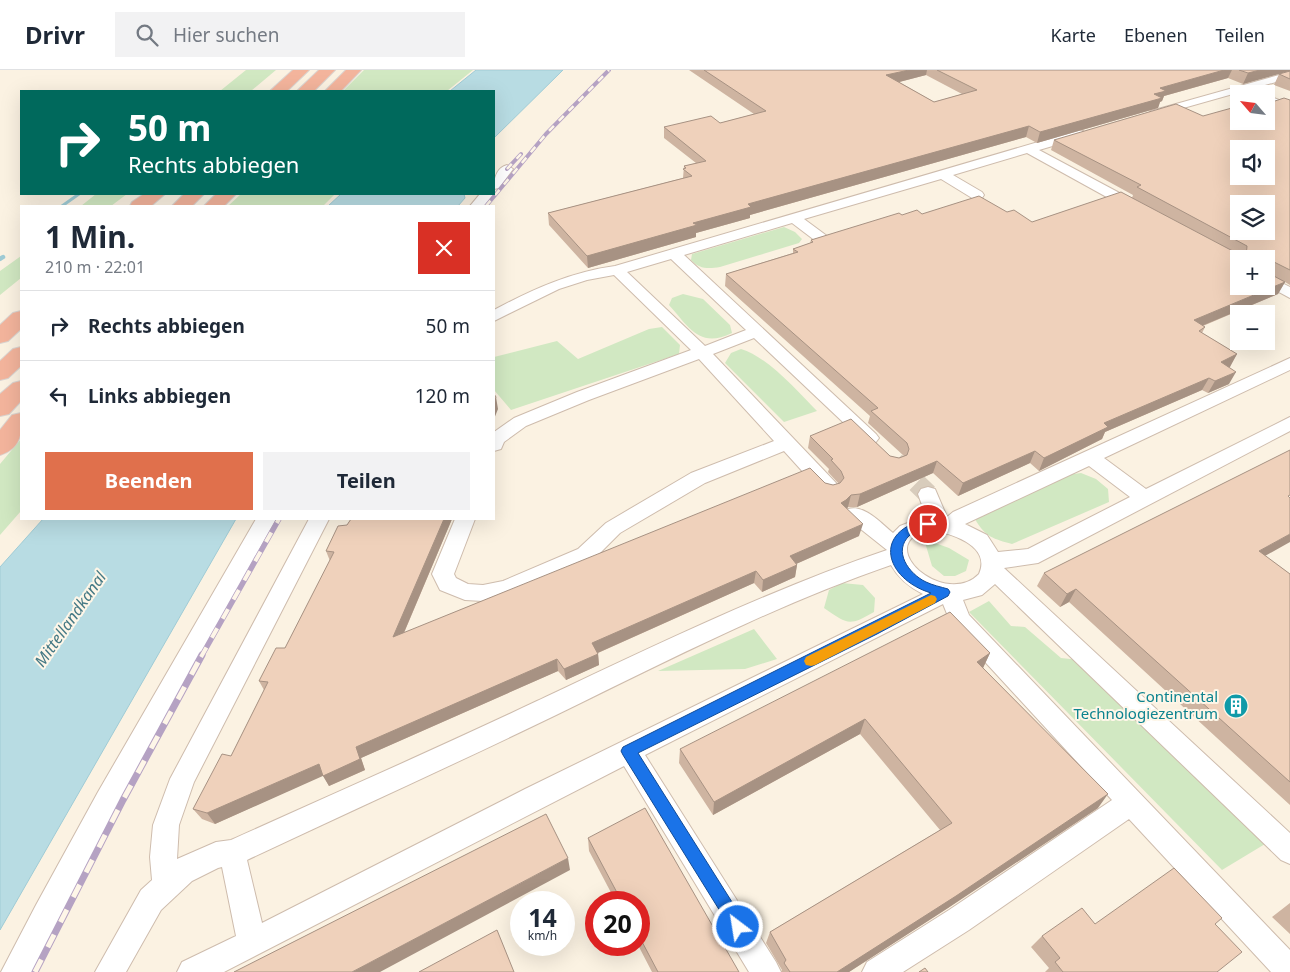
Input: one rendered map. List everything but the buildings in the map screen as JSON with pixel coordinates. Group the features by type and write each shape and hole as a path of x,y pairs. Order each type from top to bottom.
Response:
{"highway":[{"path":"279,90 302,70"},
{"path":"306,90 328,70"},
{"path":"334,90 354,70"},
{"path":"140,205 155,195"},
{"path":"149,205 161,195"},
{"path":"182,205 194,195"},
{"path":"215,205 227,195"},
{"path":"219,205 227,195"},
{"path":"0,320 20,303"},
{"path":"0,336 20,319"},
{"path":"0,373 20,355"},
{"path":"0,408 20,389"},
{"path":"0,446 20,422"}],"lane":[{"path":"1253,85 1290,74"},
{"path":"1142,117 1230,92"},
{"path":"1275,102 1290,108"},
{"path":"495,315 560,282 577,276 617,270 1096,130"},
{"path":"1029,149 1147,214"},
{"path":"495,184 507,168"},
{"path":"942,174 977,195"},
{"path":"478,205 486,195"},
{"path":"794,218 822,239"},
{"path":"673,254 880,448"},
{"path":"617,270 701,352 830,489"},
{"path":"1275,284 1290,292"},
{"path":"495,442 496,439 520,422 583,396 758,332"},
{"path":"944,524 1204,405 1282,366 1290,379"},
{"path":"991,565 1031,557 1290,423"},
{"path":"465,520 443,574 448,584 464,592 483,593 506,589 585,555 613,528 698,478 787,443"},
{"path":"1090,457 1145,499"},
{"path":"928,494 944,524"},
{"path":"110,972 151,900 182,871 216,855 232,853 545,710 686,640 896,550 902,536 911,528 928,524 944,524 963,530 981,543 988,552 991,565 986,581 977,588 965,593 947,593 922,586 908,575 900,565 896,550 855,514"},
{"path":"16,972 50,905 189,653 265,520"},
{"path":"166,886 163,856 166,825 183,779 318,520"},
{"path":"991,565 1030,588 1290,833"},
{"path":"991,565 1290,851"},
{"path":"192,972 628,751 947,593"},
{"path":"947,593 960,620 1266,947 1284,964 1290,967"},
{"path":"628,751 766,972"},
{"path":"877,972 959,920 1131,802"},
{"path":"232,853 252,943"}],"green space":[{"path":"246,70 276,70 252,90 221,90"},
{"path":"364,70 473,70 448,90 344,90"},
{"path":"95,195 126,195 112,205 82,205"},
{"path":"240,195 334,195 324,205 229,205"},
{"path":"784,227 795,232 802,239 799,243 720,267 704,268 691,260 692,254"},
{"path":"20,257 20,279 0,295 0,271"},
{"path":"683,294 703,299 730,325 732,333 711,338 703,337 689,328 669,305 672,298"},
{"path":"662,327 680,345 679,354 511,410 495,391 495,357 557,341 578,359 649,329"},
{"path":"741,349 751,353 772,367 817,411 784,422 725,363 731,353"},
{"path":"20,440 20,512 0,535 0,464"},
{"path":"1081,473 1096,479 1108,489 1109,502 1012,544 1000,541 986,534 975,519 1066,475"},
{"path":"924,539 949,548 969,560 966,571 955,576 944,576 932,566"},
{"path":"842,583 863,585 875,598 874,612 859,620 848,622 824,608 829,590"},
{"path":"989,601 1011,626 1025,627 1061,658 1080,660 1265,844 1222,870 969,612"},
{"path":"754,629 777,659 745,669 658,671"}],"water":[{"path":"476,70 563,70 495,137 495,90 451,90"},
{"path":"340,195 464,195 465,198 459,205 329,205"},
{"name":"Mittellandkanal","path":"42,520 235,520 0,930 0,567"}],"waterway":[{"path":"63,205 78,195"}],"tunnel":[{"path":"895,462 928,494"}],"railway":[{"path":"487,205 546,134 609,70"},
{"path":"507,169 521,154"},
{"path":"201,657 278,520"},
{"path":"35,972 123,800 202,655"}],"slow traffic":[{"path":"811,661 931,599"}],"place":[{"name":"Continental Technologiezentrum","path":"1236,706"}],"route":[{"path":"738,927 689,845 628,751 872,630 944,592 922,586 908,575 900,565 896,555 896,546 905,532 911,528 928,524"}]}
